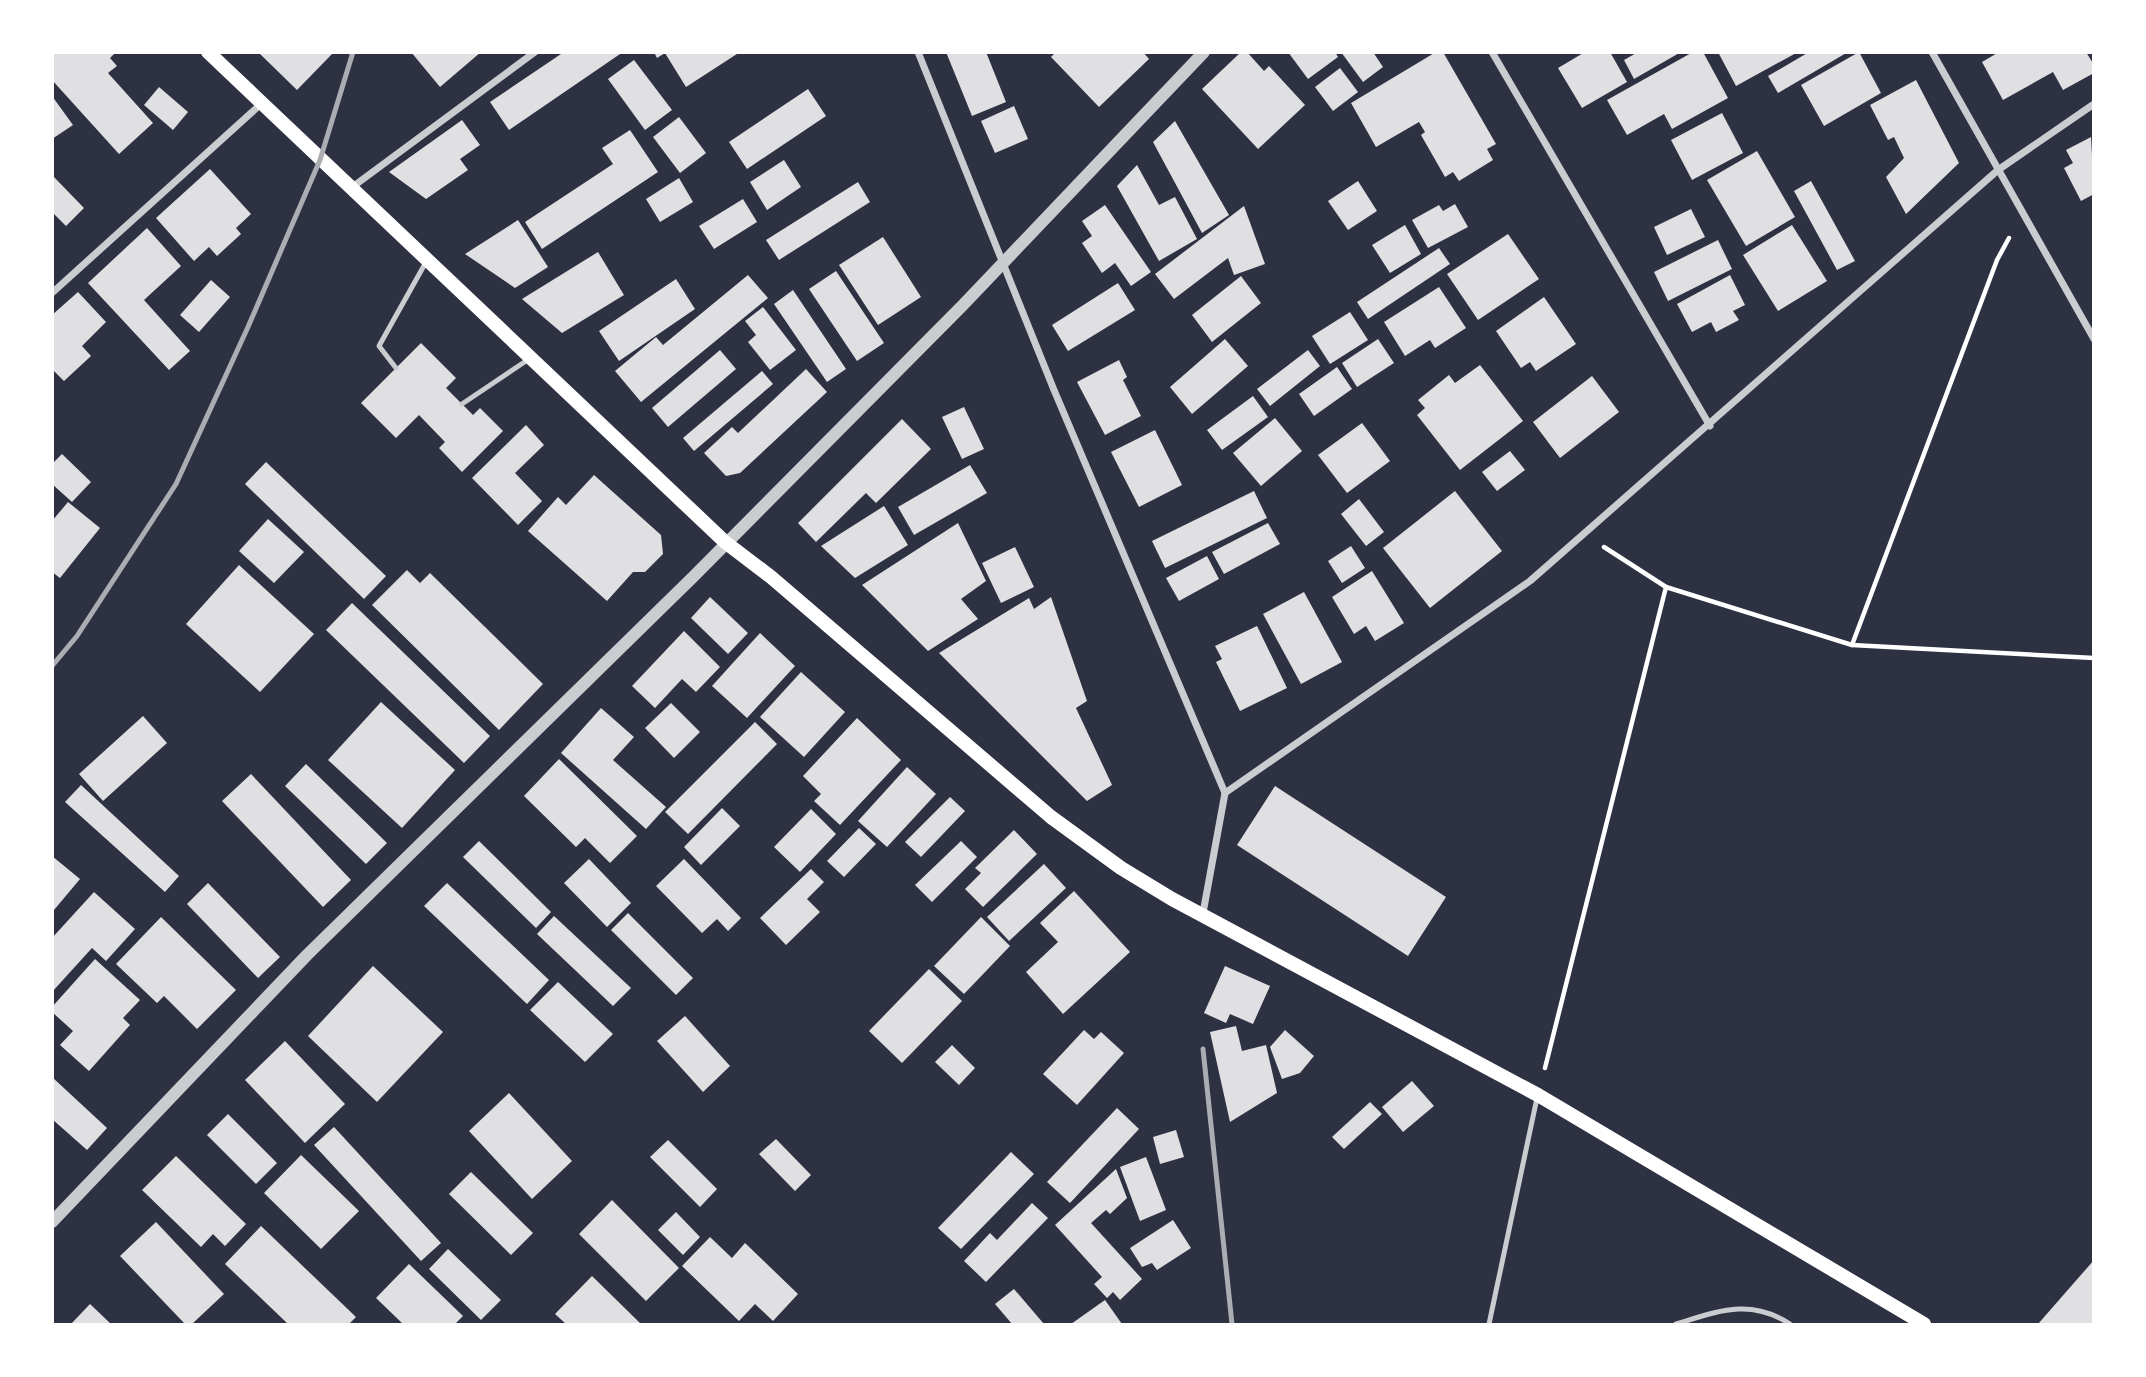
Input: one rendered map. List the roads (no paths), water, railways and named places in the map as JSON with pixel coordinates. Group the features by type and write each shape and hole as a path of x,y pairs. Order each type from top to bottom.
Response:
{"main road":[{"path":"208,52 725,542 771,577 1051,817 1121,868 1538,1095 1924,1325"}],"street":[{"path":"351,188 535,52"},
{"path":"918,52 1003,263 1225,793 1203,913"},
{"path":"52,1222 307,955 1003,263 1204,52"},
{"path":"1492,52 1710,426"},
{"path":"1932,52 2094,339"},
{"path":"52,293 262,102"},
{"path":"1225,793 1530,581 1710,426 1998,170 2094,104"}],"lane":[{"path":"396,368 379,346 426,261"},
{"path":"462,404 531,357"},
{"path":"1489,1325 1538,1095"},
{"path":"1676,1325 1737,1308 1757,1308 1790,1325"}],"railway":[{"path":"52,666 77,636 176,484 320,160 353,52"},
{"path":"1203,1049 1232,1324"}]}
